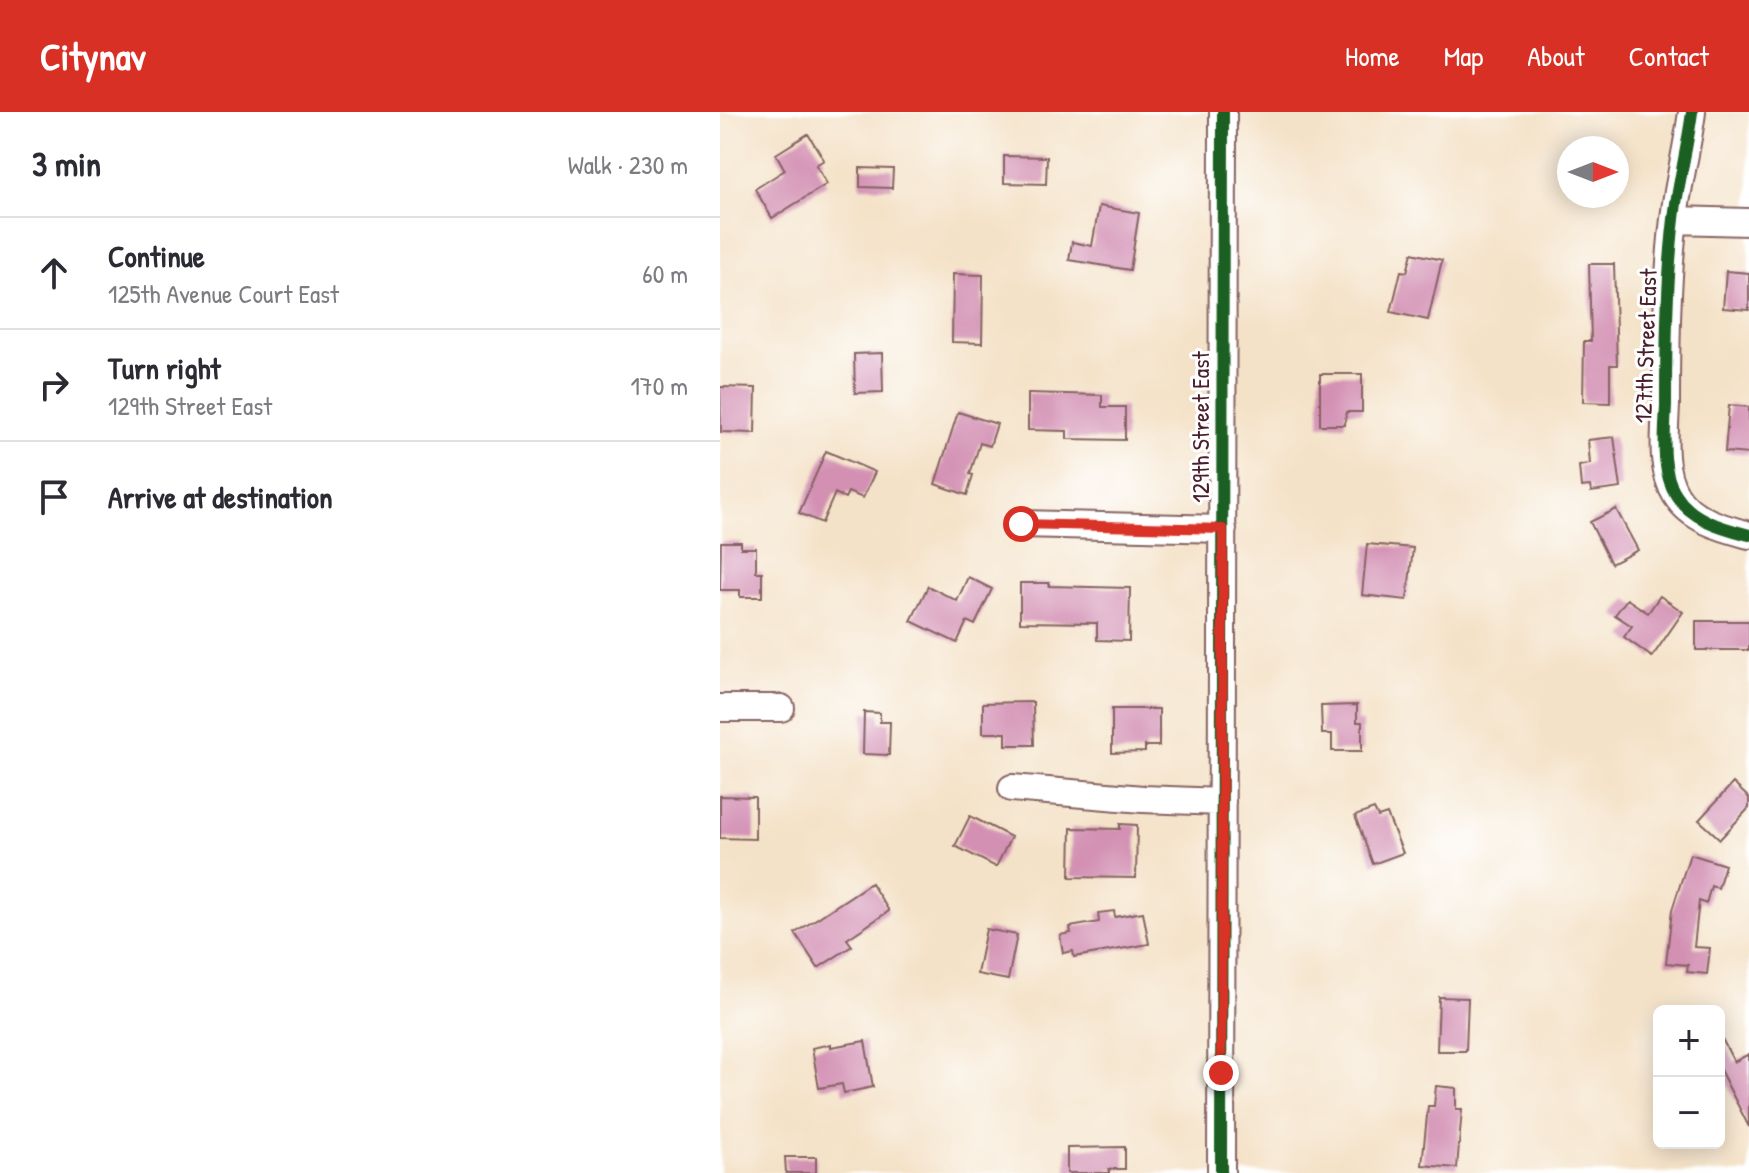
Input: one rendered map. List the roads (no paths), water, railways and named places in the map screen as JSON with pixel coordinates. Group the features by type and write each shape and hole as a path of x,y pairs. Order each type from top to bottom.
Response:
{"street":[{"name":"129th Street East","path":"1221,1173 1223,112"},
{"name":"127th Street East","path":"1692,112 1669,270 1665,462 1675,494 1684,506 1717,526 1749,535"},
{"path":"1674,220 1749,222"},
{"path":"1021,524 1223,529"},
{"path":"720,708 781,708"},
{"path":"1012,788 1222,802"}]}
